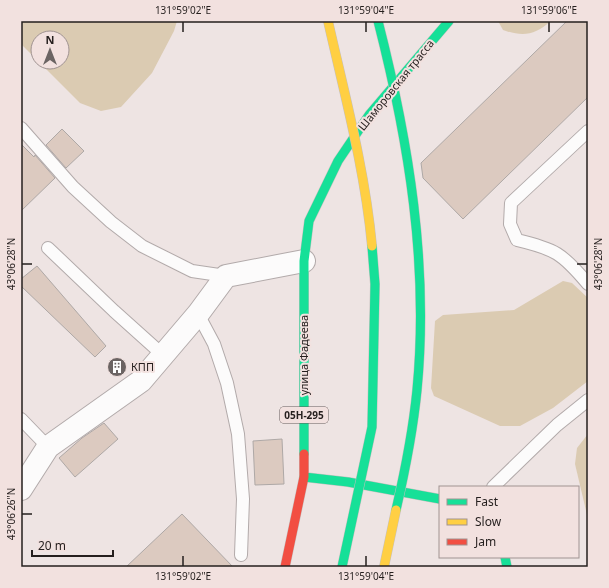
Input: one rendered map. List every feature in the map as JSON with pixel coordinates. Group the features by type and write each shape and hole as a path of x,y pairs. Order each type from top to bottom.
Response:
{"main road":[{"path":"328,21 359,158 369,215 375,284 372,427 342,567"},
{"path":"378,21 406,142 420,274 419,365 412,432 384,567"},
{"name":"Шаморовская трасса","path":"304,261 309,221 338,161 369,115 449,21"},
{"name":"улица Фадеева","path":"285,567 304,477 304,261"},
{"path":"304,477 348,482 439,499"}],"street":[{"path":"21,489 48,447 141,381 198,314 226,276 304,261"}],"lane":[{"path":"21,128 73,187 111,222 142,246 192,271 226,276"},
{"path":"588,131 511,203 510,224 516,240 544,247 561,255 588,284"},
{"path":"48,248 163,356"},
{"path":"198,314 214,344 227,383 238,434 243,499 241,554"},
{"path":"494,486 557,425 588,400"},
{"path":"21,419 48,447"}],"shaded area":[{"path":"21,21 177,21 174,31 152,73 121,107 101,111 80,103 47,70 70,70 70,30 30,30 30,53 21,44"},
{"path":"498,21 551,21 534,32 517,34 503,30"},
{"path":"563,281 572,283 588,298 588,381 553,408 520,426 500,426 434,396 431,388 435,321 443,315 514,310"},
{"path":"588,434 588,519 575,464 577,448"}],"building":[{"path":"567,21 588,21 588,97 463,219 423,178 421,163"},
{"path":"62,129 84,151 66,168 46,145"},
{"path":"21,144 34,157 35,155 55,178 21,211"},
{"path":"37,266 106,346 95,357 21,286 21,279"},
{"path":"104,423 118,439 75,477 59,458 82,438"},
{"path":"282,439 284,484 255,485 253,441"},
{"path":"182,514 233,567 126,567"}],"traffic: fast":[{"path":"378,21 399,112 407,158 414,204 420,297 420,344 417,390 403,481 396,510"},
{"path":"304,454 304,261 309,221 338,161 369,115 449,21"},
{"path":"342,567 372,427 375,284 372,246"},
{"path":"304,477 348,482 439,499"},
{"path":"505,558 507,567"}],"traffic: jam":[{"path":"285,567 304,477 304,454"}],"traffic: slow":[{"path":"328,21 348,105 365,189 372,246"},
{"path":"384,567 396,510"}],"place":[{"name":"КПП","path":"117,367"}]}
